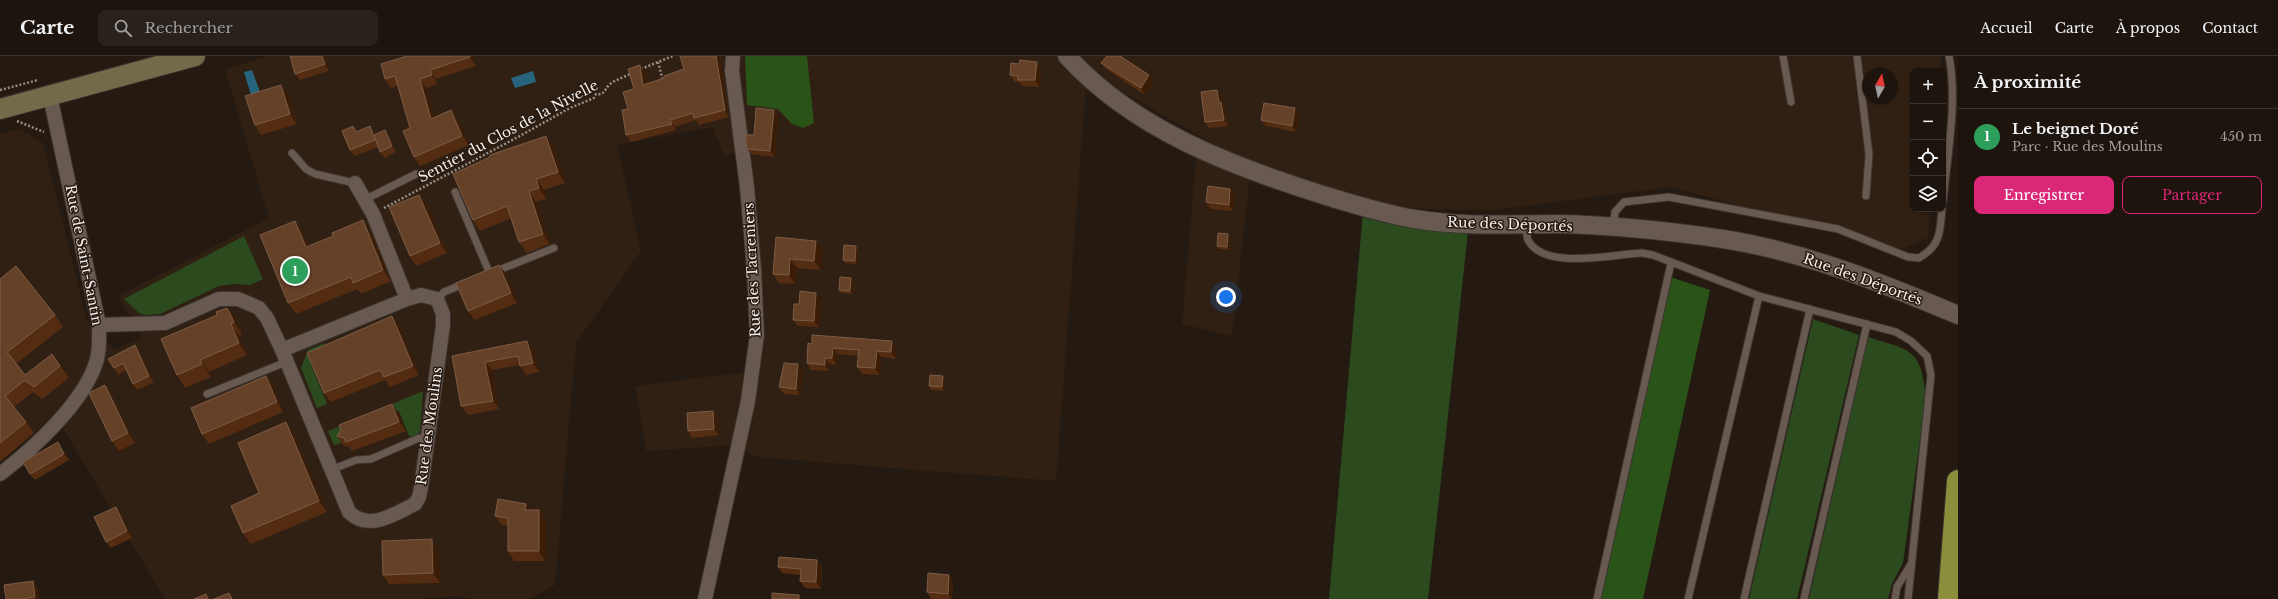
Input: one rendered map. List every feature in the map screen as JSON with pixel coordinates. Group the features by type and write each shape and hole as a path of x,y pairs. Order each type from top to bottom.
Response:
{"highway":[{"path":"1949,599 1958,481"}],"main road":[{"path":"5,114 50,96 195,56"}],"street":[{"name":"Rue des Tacreniers","path":"705,599 748,401 758,335 754,269 732,71 733,56"},
{"name":"Rue des Déportés","path":"1067,56 1082,73 1120,103 1178,138 1219,158 1269,178 1361,206 1415,219 1480,225 1558,224 1613,228 1682,234 1762,246 1811,259 1861,275 1958,315"},
{"name":"Rue de Saint-Santin","path":"0,474 40,441 82,390 97,359 99,325 50,96"},
{"path":"355,183 366,199 373,214 407,299"},
{"path":"284,356 407,299 421,295 437,299"},
{"name":"Rue des Moulins","path":"99,325 165,323 219,299 238,299 259,308 267,318 284,356 349,512 361,520 370,522 379,520 415,504 419,498 444,314 437,299"}],"lane":[{"path":"1783,56 1791,102"},
{"path":"1857,56 1870,154 1866,196"},
{"path":"1946,176 1952,112 1952,71 1949,56"},
{"path":"292,153 306,169 315,174 355,183"},
{"path":"366,199 416,174"},
{"path":"455,192 483,276"},
{"path":"1613,228 1614,212 1624,202 1669,197 1838,229 1908,257 1920,258 1935,246 1940,235 1942,212"},
{"path":"1527,225 1527,239 1531,245 1550,257 1564,259 1642,253 1653,255 1670,263 1759,296 1896,332 1916,344 1926,356 1931,375 1908,599"},
{"path":"437,299 444,292 554,248"},
{"path":"1597,599 1670,263"},
{"path":"1688,599 1759,296"},
{"path":"1744,599 1810,309"},
{"path":"1804,599 1867,324"},
{"path":"207,394 284,356"},
{"path":"331,470 356,460 371,459 419,438 427,439"},
{"path":"1895,599 1897,587 1912,563"}],"path":[{"path":"639,70 674,56"},
{"path":"658,62 664,82"},
{"name":"Sentier du Clos de la Nivelle","path":"373,214 570,108 605,92 609,85 633,72"},
{"path":"5,114 37,128 48,136"}],"shaded area":[{"path":"269,56 1941,56 1940,68 1910,68 1910,212 1930,212 1928,238 1901,249 1670,187 1493,210 1421,209 1368,201 1251,165 1232,336 1182,324 1196,160 1210,142 1087,71 1056,481 756,457 733,445 646,451 635,386 761,370 736,152 724,155 713,127 617,145 641,251 576,343 555,585 531,599 470,599 458,596 421,599 165,599 55,415 0,462 0,134 20,129 43,143 87,321 114,350 142,337 118,296 269,218 225,69"}],"green space":[{"path":"745,56 807,56 814,123 803,128 792,124 778,109 747,105"},
{"path":"1363,212 1468,232 1428,599 1329,599"},
{"path":"244,236 263,279 250,285 234,284 219,286 160,314 145,315 139,313 124,299"},
{"path":"1670,277 1710,290 1643,599 1601,599"},
{"path":"1813,319 1859,335 1797,599 1749,599"},
{"path":"1868,337 1894,345 1911,353 1916,359 1924,380 1926,396 1903,563 1892,584 1888,599 1809,599"},
{"path":"324,343 326,353 314,359 311,365 327,404 317,408 301,368 308,350"},
{"path":"423,391 420,432 414,436 409,436 399,411 344,433 341,443 334,445 328,431"}],"water":[{"path":"252,70 260,92 251,95 244,72"},
{"path":"533,71 536,82 515,88 511,78"}],"building":[{"path":"290,56 322,56 325,64 295,74"},
{"path":"407,56 470,56 430,70 432,75 420,79 431,119 451,110 462,136 414,157 403,131 410,128 395,76 385,79 381,64"},
{"path":"680,56 716,56 725,110 694,118 693,113 670,120 672,124 626,135 622,110 628,109 623,92 634,89 628,69 640,65 643,85 684,69"},
{"path":"1107,56 1120,56 1149,75 1141,88 1101,63"},
{"path":"1020,60 1037,62 1035,80 1018,80 1018,76 1010,75 1011,63 1019,64"},
{"path":"281,85 290,114 255,125 245,96"},
{"path":"1217,90 1224,120 1205,122 1201,92"},
{"path":"1264,103 1295,108 1292,126 1261,120"},
{"path":"756,108 774,110 770,151 747,149 745,135 754,135"},
{"path":"353,126 356,132 370,126 375,140 350,150 342,131"},
{"path":"385,130 392,146 380,152 374,135"},
{"path":"546,136 558,172 536,179 539,188 529,191 543,234 519,242 507,206 473,220 453,174 490,157 490,155"},
{"path":"1208,186 1230,189 1229,205 1206,202"},
{"path":"419,195 440,243 410,256 389,207"},
{"path":"363,220 383,270 353,283 351,277 288,303 260,235 295,221 306,247 333,236 332,233"},
{"path":"1218,233 1228,234 1227,247 1217,246"},
{"path":"776,237 816,241 814,261 790,259 789,275 773,274"},
{"path":"844,245 856,246 855,261 843,260"},
{"path":"499,265 511,293 468,311 456,283"},
{"path":"16,266 55,315 7,352 25,375 52,354 60,366 34,387 25,380 5,396 26,422 0,443 0,279"},
{"path":"840,277 851,278 850,291 839,290"},
{"path":"800,291 816,293 814,321 793,320 794,304 799,304"},
{"path":"227,308 234,322 231,324 239,343 200,360 202,364 177,375 161,339 217,315 216,312"},
{"path":"392,316 413,366 384,377 380,370 324,393 307,353"},
{"path":"812,335 892,341 891,352 877,351 875,368 857,367 859,350 833,348 832,358 825,358 825,365 807,363 808,343 812,344"},
{"path":"527,341 533,363 520,366 518,356 485,362 493,401 461,406 452,356"},
{"path":"135,345 149,376 133,384 123,363 114,368 108,359"},
{"path":"784,363 798,364 796,389 779,387"},
{"path":"930,375 943,376 942,387 929,386"},
{"path":"266,376 277,402 202,434 191,408"},
{"path":"105,385 128,433 112,441 89,393"},
{"path":"392,404 399,422 346,442 344,438 337,436 341,430 339,425"},
{"path":"713,411 714,429 688,431 687,413"},
{"path":"286,422 319,501 243,533 231,506 259,493 238,443"},
{"path":"58,442 64,454 30,474 23,462"},
{"path":"498,499 526,504 525,510 539,510 539,551 508,551 508,518 495,516"},
{"path":"116,507 127,531 106,542 94,517"},
{"path":"432,539 433,573 383,575 382,541"},
{"path":"779,557 817,560 816,582 800,581 801,569 778,567"},
{"path":"928,573 949,575 948,594 927,592"},
{"path":"33,581 35,597 27,598 28,599 6,599 4,585"},
{"path":"229,593 232,599 214,599"},
{"path":"772,593 799,595 799,599 772,599"},
{"path":"206,594 208,599 194,599"}],"place":[{"name":"Le beignet Doré","path":"295,271"}]}
